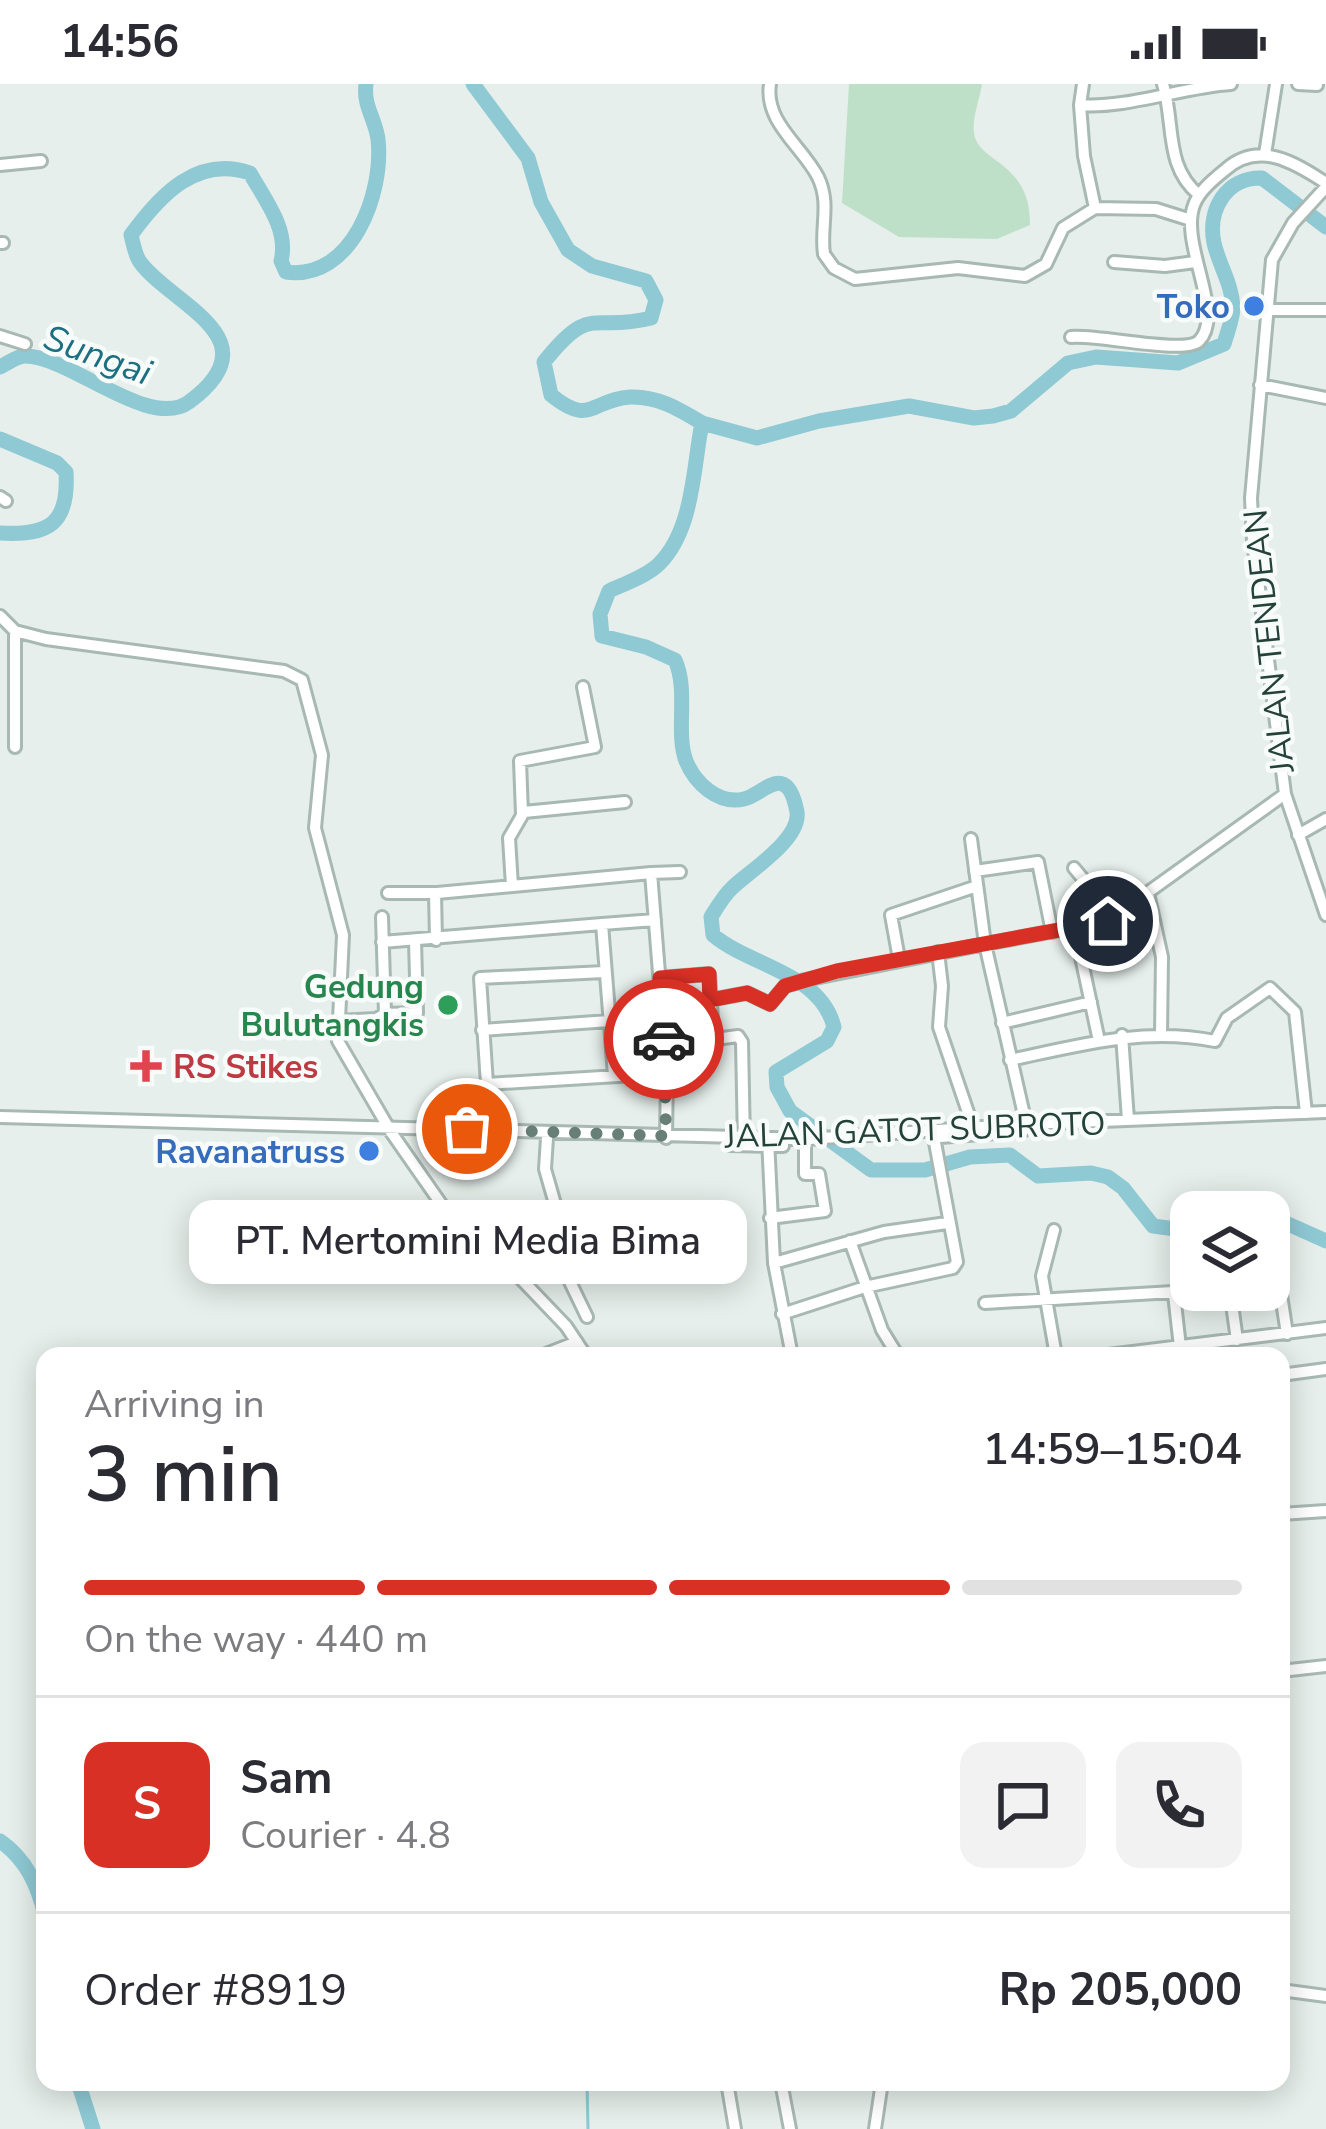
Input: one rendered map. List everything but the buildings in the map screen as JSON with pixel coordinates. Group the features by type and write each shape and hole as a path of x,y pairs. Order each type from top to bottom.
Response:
{"street":[{"path":"770,84 774,116 818,177 826,200 824,254 845,275 869,280 958,268 1025,276 1046,264 1063,228 1095,208 1156,209 1191,220"},
{"path":"1083,84 1084,156 1095,208"},
{"path":"1080,105 1108,105 1164,88 1231,84"},
{"path":"1265,154 1276,84"},
{"path":"1298,84 1317,85"},
{"path":"1164,88 1176,166 1183,182 1199,195"},
{"path":"1071,337 1141,340 1180,348 1197,344 1204,335 1207,309 1191,220 1199,195 1242,158 1265,154 1304,169 1324,188"},
{"path":"0,165 41,161"},
{"name":"JALAN TENDEAN","path":"1324,188 1293,223 1272,260 1251,498 1285,794 1326,915"},
{"path":"1114,262 1165,266 1195,262"},
{"path":"1266,310 1326,310"},
{"path":"0,336 25,344"},
{"path":"1260,385 1326,398"},
{"path":"0,616 15,631 184,660 284,670 302,680 322,755 315,828 343,935 337,1021 344,1056 460,1231 500,1257 580,1347"},
{"path":"15,631 15,747"},
{"path":"512,886 509,838 522,814 520,761 595,748 583,687"},
{"path":"710,1000 747,993 770,1004 785,986 805,980 1104,922 1285,794"},
{"path":"522,814 625,802"},
{"path":"1298,835 1326,819"},
{"path":"971,839 985,944 1027,1128"},
{"path":"975,871 1038,862 1052,932"},
{"path":"1310,871 1326,864"},
{"path":"1074,868 1094,892 1104,922"},
{"path":"388,893 680,872"},
{"path":"651,873 667,1073 666,1139"},
{"path":"899,959 891,915 977,886"},
{"path":"435,893 436,940"},
{"path":"1148,893 1162,957 1161,1034"},
{"path":"382,917 385,1014"},
{"path":"382,942 656,920"},
{"path":"602,925 614,1075"},
{"path":"1076,929 1099,1041"},
{"path":"337,1021 417,1013 415,941"},
{"path":"938,952 939,1027 973,1127"},
{"path":"604,972 480,978 487,1084 667,1073"},
{"path":"660,978 709,974 713,1034 738,1036 742,1042 743,1142"},
{"path":"1010,1060 1122,1035 1215,1041 1227,1018 1263,990 1272,989 1294,1009 1306,1113"},
{"path":"1002,1023 1090,1003"},
{"path":"482,1030 610,1021"},
{"path":"1122,1035 1128,1120"},
{"name":"JALAN GATOT SUBROTO","path":"831,1141 973,1127 1326,1116"},
{"name":"JALAN GATOT SUBROTO","path":"0,1120 768,1143 934,1142 1128,1120 1326,1116"},
{"name":"JALAN GATOT SUBROTO","path":"389,1129 666,1139"},
{"path":"547,1138 545,1169 556,1204 559,1259 586,1317"},
{"path":"808,1142 805,1174 836,1174"},
{"path":"782,1314 865,1287 953,1268 956,1262 934,1142"},
{"path":"768,1143 774,1263 790,1347"},
{"path":"770,1218 825,1210 819,1174"},
{"path":"774,1263 906,1227 947,1223"},
{"path":"1054,1229 1043,1261 1043,1298 1054,1347"},
{"path":"850,1241 892,1347"},
{"path":"985,1303 1170,1294"},
{"path":"1176,1311 1180,1347 1326,1328"},
{"path":"1233,1311 1237,1340"},
{"path":"1284,1311 1287,1334"},
{"path":"564,1347 577,1342"},
{"path":"1290,1374 1326,1370"},
{"path":"1290,1513 1326,1510"},
{"path":"1290,1670 1326,1666"},
{"path":"1290,1991 1326,1996"},
{"path":"729,2091 735,2129"},
{"path":"784,2091 790,2129"},
{"path":"875,2129 881,2091"}],"green space":[{"path":"849,84 982,84 974,121 977,142 1022,187 1030,225 997,239 899,237 842,203"}],"waterway":[{"name":"Sungai","path":"0,367 22,356 43,359 153,407 172,408 189,402 213,379 222,359 220,341 209,324 140,262 131,235 181,182 213,169 231,169 250,173 269,204 279,226 286,272 309,271 329,263 359,229 375,184 378,139 366,84"},
{"name":"Sungai","path":"473,84 528,158 541,202 568,250 592,266 646,281 656,300 651,318 593,323 560,343 544,362 551,395 583,410 617,399 650,399 702,423"},
{"path":"1170,1228 1153,1226 1123,1188 1108,1177 1091,1173 1038,1176 1010,1155 970,1157 925,1170 871,1170 790,1111 777,1087 776,1072 827,1041 834,1027 815,994 800,982 713,935 711,917 730,890 791,833 797,812 793,796 787,787 774,784 744,799 725,799 701,784 683,750 681,685 675,660 602,636 600,614 609,591 648,572 671,550 686,516 702,423 757,438 819,421 909,406 974,418 993,416 1011,411 1068,363 1096,357 1178,363 1224,344 1230,326 1232,299 1213,230 1217,207 1230,189 1262,178 1326,227"},
{"name":"Sungai","path":"0,439 57,463 66,472 64,503 53,523 32,532 0,533"},
{"path":"1290,1225 1326,1241"},
{"name":"Sungai","path":"0,1841 17,1856 36,1887"},
{"name":"Sungai","path":"81,2091 93,2129"},
{"path":"587,2091 588,2129"}],"way so far":[{"path":"467,1129 666,1136 664,1039"}],"place":[{"name":"Toko","path":"1254,306"},
{"name":"Gedung Bulutangkis","path":"448,1005"},
{"name":"RS Stikes","path":"146,1066"},
{"name":"PT. Mertomini Media Bima","path":"467,1129"},
{"name":"Ravanatruss","path":"369,1151"}],"route":[{"path":"664,1039 660,978 709,974 710,1000 747,993 770,1004 785,986 837,971 1108,921"}]}
